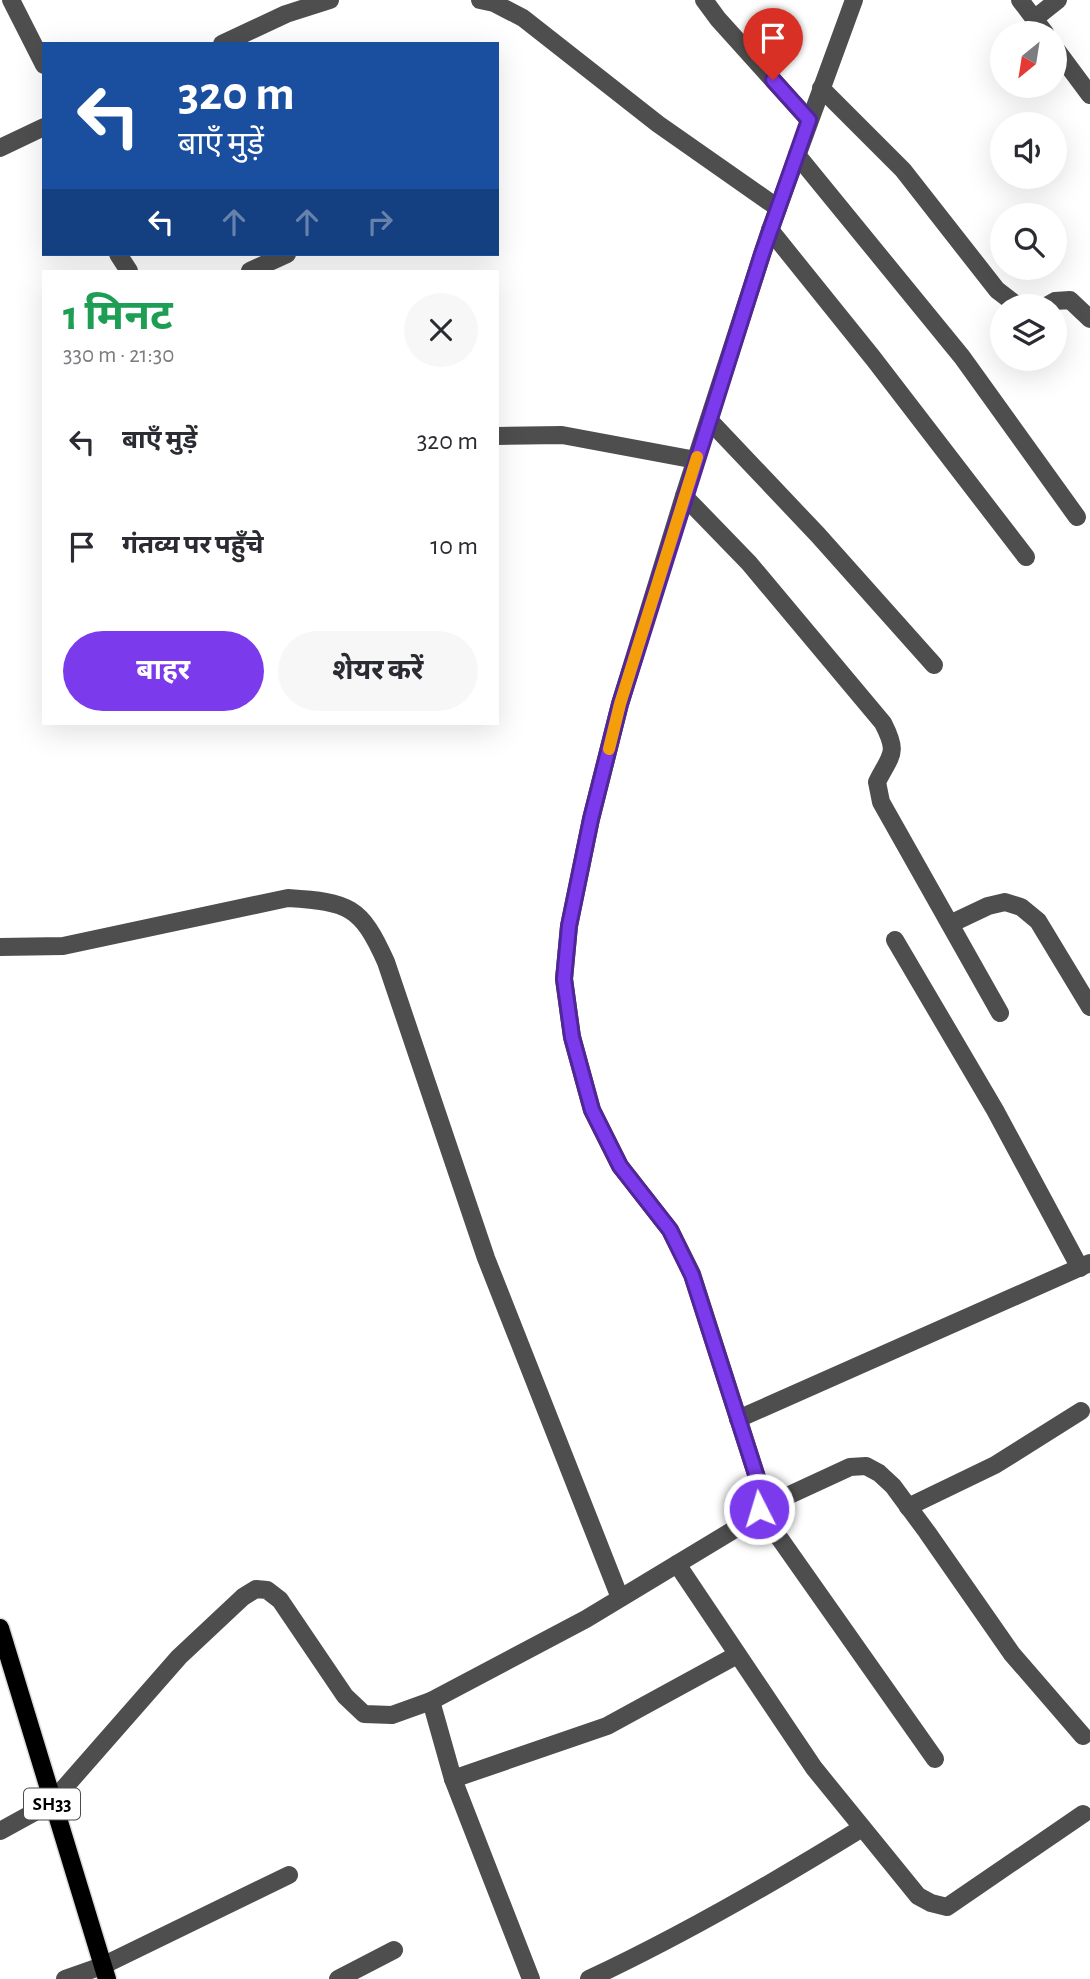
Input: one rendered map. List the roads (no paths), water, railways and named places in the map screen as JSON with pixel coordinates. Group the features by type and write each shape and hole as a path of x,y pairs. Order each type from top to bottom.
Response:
{"main road":[{"name":"SH33","path":"0,1628 51,1803 105,1973"}],"street":[{"path":"11,0 42,61"},
{"path":"226,42 286,14 330,0"},
{"path":"480,0 494,3 523,18 658,124 778,208"},
{"path":"704,0 809,120"},
{"path":"759,1509 763,1496 692,1275 670,1230 620,1166 592,1110 572,1037 564,979 569,926 591,819 620,704 770,230 854,0"},
{"path":"1020,0 1035,21"},
{"path":"1043,21 1058,0"},
{"path":"1068,65 1090,95"},
{"path":"821,88 903,170 1002,294"},
{"path":"0,148 42,128"},
{"path":"797,155 962,357 1077,517"},
{"path":"770,230 873,358 1026,557"},
{"path":"252,270 283,256"},
{"path":"1067,300 1090,319"},
{"path":"709,420 818,535 934,665"},
{"path":"499,436 562,435 696,460"},
{"path":"684,496 749,562 883,723 891,739 892,755 877,782 881,802 1000,1013"},
{"path":"0,947 63,946 288,898 325,900 355,912 372,931 386,962 486,1258 620,1598"},
{"path":"950,924 988,906 1006,902 1021,907 1038,921 1090,1007"},
{"path":"738,1419 1085,1265 895,940"},
{"path":"908,1507 995,1465 1087,1410"},
{"path":"0,1831 51,1803 179,1657 243,1597 256,1589 267,1590 280,1600 345,1696 364,1714 392,1715 431,1701 620,1598 745,1523 759,1509 850,1467 866,1466 879,1473 908,1507 1012,1654 1083,1736"},
{"path":"759,1509 935,1759"},
{"path":"677,1564 814,1768 918,1896 947,1907 1083,1814"},
{"path":"453,1779 607,1726 737,1655"},
{"path":"431,1701 453,1779 531,1979"},
{"path":"589,1979 659,1946 768,1886 862,1828"},
{"path":"65,1979 105,1973 289,1875"},
{"path":"338,1979 394,1950"}]}
